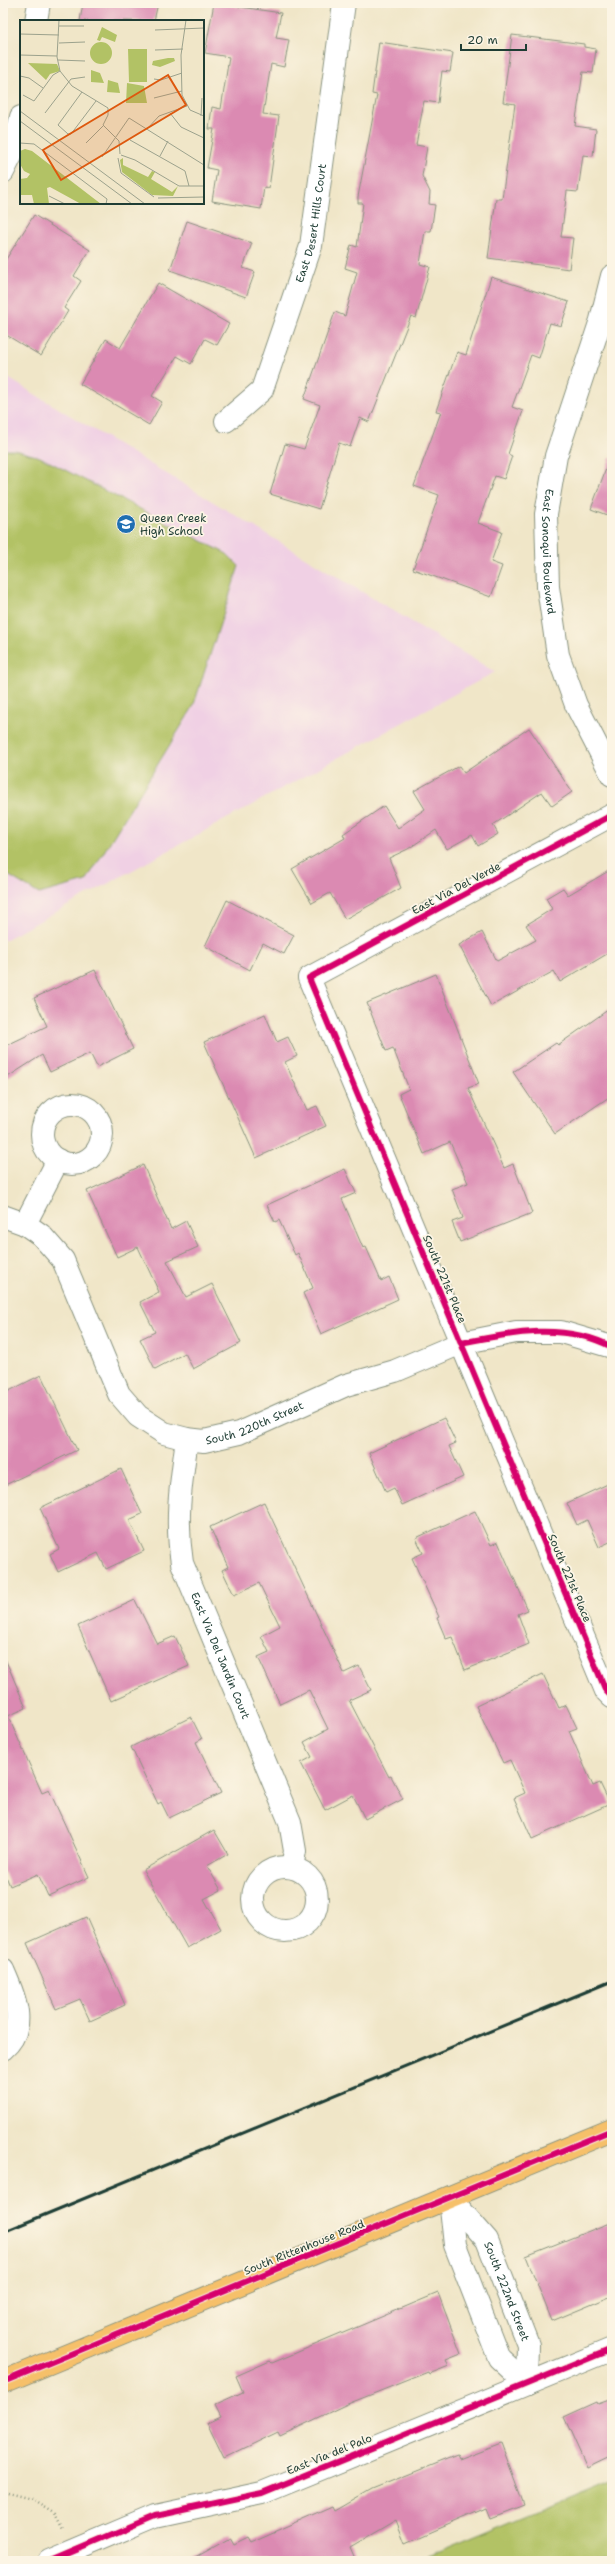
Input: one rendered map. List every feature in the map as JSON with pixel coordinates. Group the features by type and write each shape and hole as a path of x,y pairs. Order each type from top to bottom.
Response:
{"main road":[{"name":"South Rittenhouse Road","path":"3,2382 612,2130"}],"street":[{"path":"36,20 39,3"},
{"name":"East Desert Hills Court","path":"226,421 262,390 311,246 344,3"},
{"path":"3,172 13,152 20,121"},
{"name":"East Sonoqui Boulevard","path":"612,276 606,321 556,456 546,514 548,587 558,655 576,705 612,775"},
{"name":"East Via Del Verde","path":"309,978 612,815"},
{"name":"South 221st Place","path":"309,978 606,1691 612,1697"},
{"path":"25,1224 58,1160"},
{"name":"South 220th Street","path":"3,1216 25,1224 41,1235 64,1260 119,1394 138,1416 164,1433 187,1439 204,1441 239,1433 346,1385 396,1371 461,1343 516,1332 560,1332 612,1347"},
{"name":"East Via Del Jardin Court","path":"187,1439 179,1492 177,1532 182,1563 290,1822 295,1851 292,1867"},
{"path":"3,1970 17,2004 18,2025 3,2049"},
{"path":"450,2198 455,2245 499,2358 527,2384"},
{"name":"South 222nd Street","path":"450,2198 487,2240 528,2345 527,2384"},
{"name":"East Via del Palo","path":"49,2561 155,2516 262,2493 612,2349"}],"path":[{"path":"3,2492 32,2499 55,2513 73,2551"}],"shaded area":[{"name":"Queen Creek High School","path":"3,375 495,672 3,941"}],"green space":[{"path":"3,450 15,450 40,457 227,554 239,566 193,707 86,881 39,894 3,872"},
{"path":"612,2480 612,2561 418,2561"}],"building":[{"path":"83,3 158,3 154,20 80,20"},
{"path":"214,3 281,13 276,38 289,40 284,67 271,64 263,114 279,116 269,188 264,187 261,209 212,201 217,170 207,168 214,129 209,129 212,107 221,109 229,57 205,53"},
{"path":"512,35 584,44 584,47 596,49 593,73 583,72 575,126 596,129 593,156 583,155 578,192 567,191 561,237 573,238 569,269 488,258 496,199 502,199 515,104 503,102"},
{"path":"379,42 453,53 450,72 442,71 438,103 424,101 416,145 427,147 422,176 430,192 429,204 435,205 431,231 425,231 420,264 430,267 416,318 411,316 369,422 360,418 350,447 339,443 319,509 270,494 285,444 304,449 320,405 304,399 335,312 345,316 357,272 345,268 351,245 357,247 363,203 358,203 358,197 377,95 372,94"},
{"path":"34,215 90,250 74,276 81,281 64,308 68,311 41,356 3,333 3,264"},
{"path":"187,221 252,243 243,268 255,272 246,297 170,270"},
{"path":"491,277 569,302 561,326 550,323 539,358 531,355 512,407 523,411 508,454 512,456 504,479 495,476 478,523 502,532 491,562 502,566 491,597 413,569 439,495 414,486 441,412 436,411 457,352 466,355"},
{"path":"158,283 229,324 217,345 205,339 191,364 177,356 152,396 162,402 149,425 80,384 106,339 120,348"},
{"path":"610,458 612,458 612,517 591,509"},
{"path":"529,728 572,792 552,806 542,792 493,825 498,834 478,846 472,835 447,849 436,830 408,849 389,858 401,888 345,919 330,893 312,903 292,869 345,838 343,834 384,806 398,828 425,809 414,791 459,766 464,773"},
{"path":"612,869 612,951 560,982 554,971 491,1006 459,945 482,932 497,961 536,940 526,925 552,909 546,898 563,888 568,895"},
{"path":"227,900 294,935 284,954 263,943 250,970 205,946"},
{"path":"95,970 133,1049 97,1067 90,1053 50,1072 42,1055 3,1080 3,1047 47,1026 34,998"},
{"path":"436,974 479,1084 468,1088 504,1168 513,1164 532,1213 460,1242 452,1222 463,1218 452,1189 468,1183 450,1142 424,1154 399,1094 409,1089 393,1048 386,1051 367,1003"},
{"path":"612,1007 612,1095 555,1134 513,1072 556,1043 558,1045"},
{"path":"265,1014 277,1042 288,1037 297,1056 285,1062 307,1110 317,1106 326,1126 256,1158 204,1042"},
{"path":"143,1165 171,1229 186,1221 198,1247 167,1261 186,1297 212,1284 241,1343 193,1369 185,1353 155,1369 140,1339 155,1332 140,1302 159,1292 138,1247 117,1257 87,1191"},
{"path":"345,1169 356,1193 342,1199 363,1248 366,1247 381,1281 389,1277 398,1299 321,1334 303,1293 313,1288 298,1253 295,1255 279,1220 275,1222 267,1205"},
{"path":"41,1375 77,1450 3,1486 3,1394"},
{"path":"444,1418 456,1443 449,1446 463,1477 402,1505 394,1488 386,1492 369,1453"},
{"path":"121,1469 142,1514 129,1520 144,1551 106,1569 98,1553 58,1572 50,1554 59,1549 40,1508"},
{"path":"612,1482 612,1541 599,1547 587,1520 577,1525 567,1503"},
{"path":"264,1502 344,1673 359,1666 371,1690 349,1700 389,1777 391,1776 403,1799 365,1819 353,1795 325,1810 301,1763 312,1757 304,1742 328,1729 309,1690 280,1704 258,1657 269,1652 261,1636 280,1626 259,1583 234,1595 222,1570 228,1567 210,1527"},
{"path":"475,1511 491,1545 498,1542 528,1610 518,1614 529,1644 465,1670 452,1637 446,1639 437,1618 439,1617 412,1558 423,1553 416,1538"},
{"path":"135,1600 157,1644 175,1636 189,1666 111,1701 78,1626"},
{"path":"3,1654 26,1708 8,1716 42,1793 49,1790 89,1877 48,1896 38,1874 10,1886 3,1869"},
{"path":"543,1674 559,1708 566,1705 577,1728 569,1731 593,1786 600,1783 610,1804 532,1839 514,1798 525,1793 510,1760 503,1763 476,1706"},
{"path":"191,1717 202,1739 196,1742 221,1793 169,1818 161,1802 158,1804 131,1747"},
{"path":"214,1830 228,1854 207,1866 221,1890 204,1899 221,1929 187,1948 143,1870"},
{"path":"86,1917 125,2005 90,2021 80,1999 56,2009 27,1943"},
{"path":"612,2222 612,2296 552,2321 526,2256"},
{"path":"438,2293 461,2354 446,2360 449,2366 429,2374 428,2372 345,2405 280,2436 278,2432 224,2458 207,2423 220,2417 214,2405 243,2392 236,2376 270,2361 272,2363"},
{"path":"612,2399 612,2456 587,2468 564,2417 597,2402 598,2404"},
{"path":"501,2443 524,2505 490,2518 486,2508 405,2543 396,2520 350,2547 356,2561 189,2561 230,2538 234,2545 248,2538 251,2543 332,2507 334,2511 372,2489 457,2455 459,2459"}],"railway":[{"path":"3,2232 612,1981"}],"cycle path":[{"path":"612,815 309,978 606,1691 612,1697"},
{"path":"461,1343 518,1333 556,1332 575,1334 594,1339 612,1347"},
{"path":"3,2382 612,2130"},
{"path":"49,2561 155,2516 262,2493 612,2349"}],"place":[{"name":"Queen Creek High School","path":"126,524"}]}
